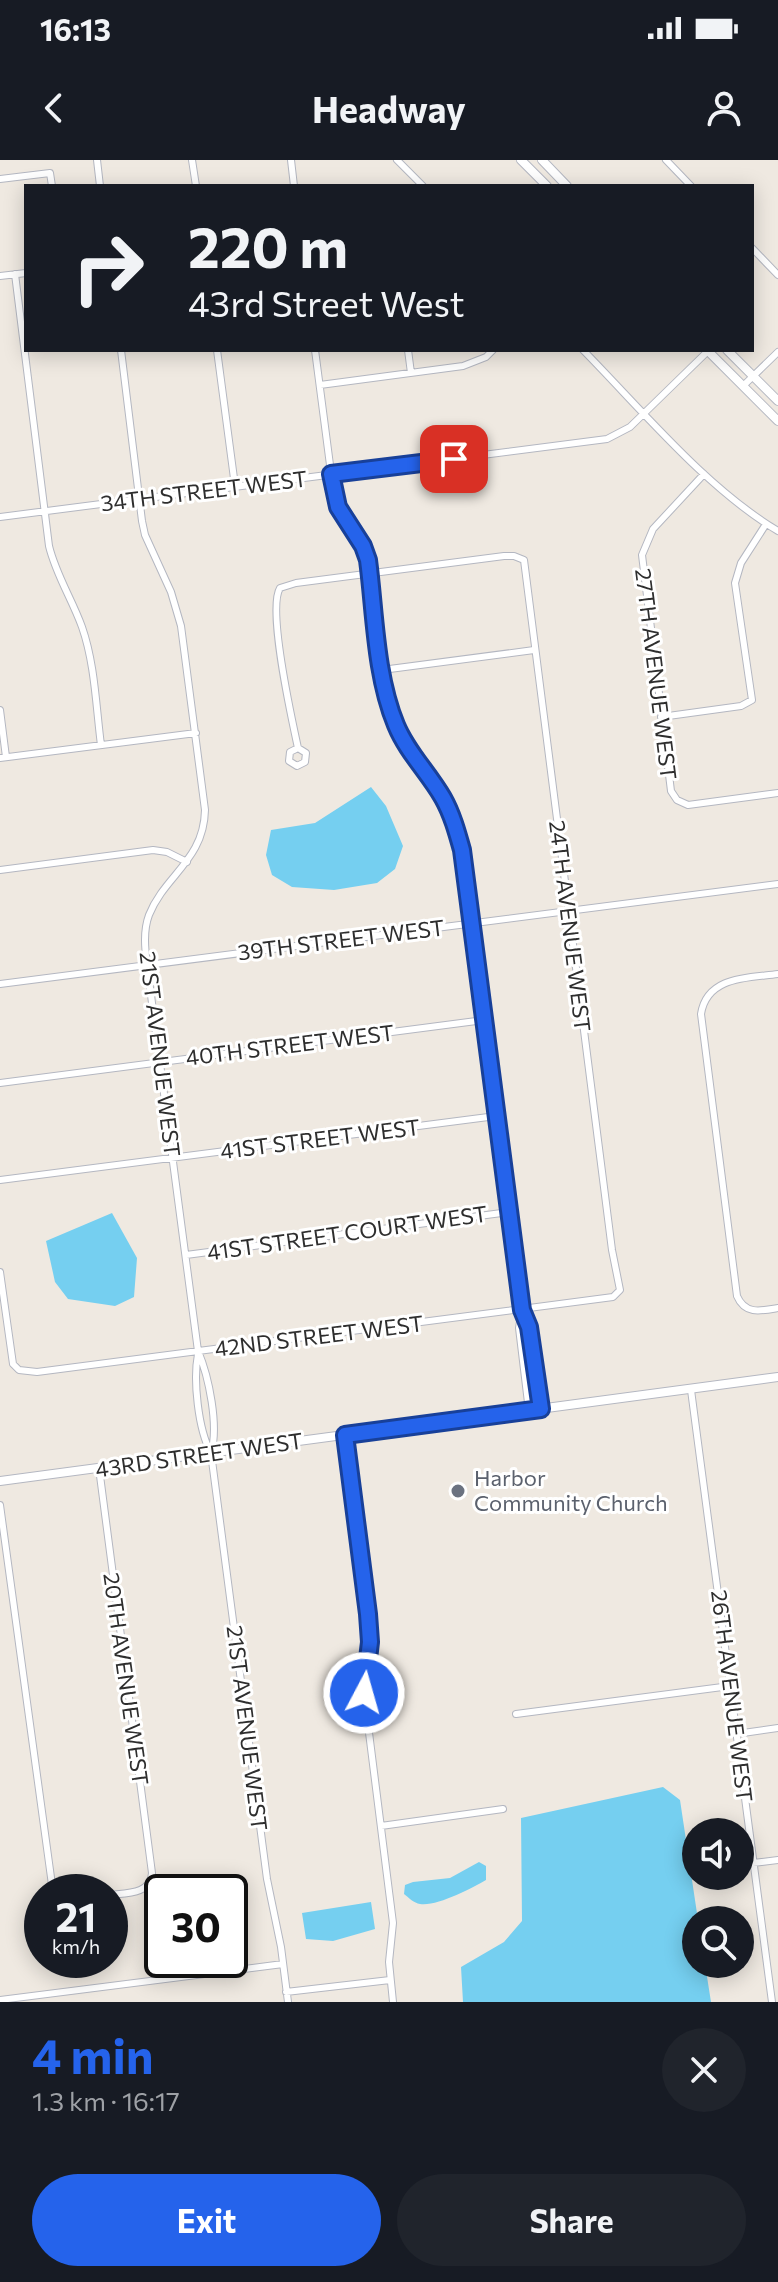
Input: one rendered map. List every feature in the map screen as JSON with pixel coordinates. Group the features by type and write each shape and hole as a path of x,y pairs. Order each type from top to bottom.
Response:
{"street":[{"path":"97,160 100,184"},
{"path":"192,160 196,184"},
{"path":"291,160 294,184"},
{"path":"397,160 421,184"},
{"path":"521,160 545,184"},
{"path":"542,160 565,184"},
{"path":"666,160 689,184"},
{"path":"0,179 50,173 52,184"},
{"path":"754,250 778,275"},
{"path":"0,276 24,273"},
{"path":"15,274 24,345"},
{"path":"25,352 53,563 74,605 88,646 101,745"},
{"name":"21ST AVENUE WEST","path":"121,352 145,535 167,581 181,626 205,817 196,848 156,900 150,914 145,932 147,965 198,1351 195,1370 204,1441 211,1453 267,1879 288,2002"},
{"path":"217,352 235,486"},
{"path":"315,352 331,474 338,507 363,546 390,707 400,733 442,796 462,850 522,1310 529,1327 541,1409"},
{"path":"408,352 411,373"},
{"path":"320,385 463,366 491,352"},
{"path":"585,352 704,474 778,531"},
{"name":"34TH STREET WEST","path":"0,517 607,439 623,432 706,352"},
{"path":"710,352 778,421"},
{"path":"729,352 778,401"},
{"path":"743,386 778,352"},
{"name":"27TH AVENUE WEST","path":"704,474 653,529 642,555 671,791 677,800 688,805 778,793"},
{"path":"661,717 741,706 752,700 735,583 741,563 766,524"},
{"name":"24TH AVENUE WEST","path":"370,574 504,556 521,557 526,567 534,650 612,1250 620,1286 617,1293"},
{"path":"298,748 275,604 277,591 296,583 370,574"},
{"path":"382,670 534,650"},
{"path":"0,710 3,758 196,733"},
{"path":"0,870 153,850 167,852 187,862"},
{"name":"39TH STREET WEST","path":"0,984 778,884"},
{"path":"778,974 729,981 716,987 703,1005 702,1031 737,1296 744,1308 750,1311 778,1308"},
{"name":"40TH STREET WEST","path":"0,1083 484,1020"},
{"name":"41ST STREET WEST","path":"0,1180 496,1116"},
{"name":"41ST STREET COURT WEST","path":"186,1255 509,1212"},
{"name":"42ND STREET WEST","path":"0,1272 13,1364 19,1370 37,1372 522,1310 613,1297 617,1293"},
{"path":"522,1310 519,1328 529,1411"},
{"name":"43RD STREET WEST","path":"0,1481 778,1377"},
{"name":"26TH AVENUE WEST","path":"691,1390 747,1818"},
{"path":"345,1435 368,1614 370,1642 364,1693 393,1923 390,1980 393,2002"},
{"name":"20TH AVENUE WEST","path":"99,1468 152,1873 152,1882 147,1888 128,1892"},
{"path":"0,1505 51,1874"},
{"path":"516,1714 730,1686"},
{"path":"736,1734 778,1728"},
{"path":"381,1826 503,1809"},
{"path":"754,1863 778,1860"},
{"name":"26TH AVENUE WEST","path":"754,1869 774,1999"},
{"path":"0,2000 283,1964"},
{"path":"286,1992 390,1980"}],"water":[{"path":"371,787 386,806 403,846 395,869 377,883 334,890 292,887 272,875 266,855 271,830 315,823"},
{"path":"112,1213 137,1258 134,1297 115,1306 68,1299 55,1282 46,1241"},
{"path":"663,1787 680,1800 682,1890 694,1890 696,1906 682,1906 682,1978 707,1978 711,2002 463,2002 461,1967 504,1942 522,1921 521,1818"},
{"path":"479,1862 486,1866 486,1880 454,1896 435,1903 420,1904 404,1894 405,1885 450,1878"},
{"path":"371,1902 375,1929 333,1941 306,1939 302,1913"}],"place":[{"name":"Harbor Community Church","path":"458,1491"}],"route":[{"path":"364,1693 370,1642 368,1614 345,1435 541,1409 529,1327 522,1310 462,850 442,796 408,750 394,720 384,682 368,560 354,530 338,507 331,474 454,459"}]}
